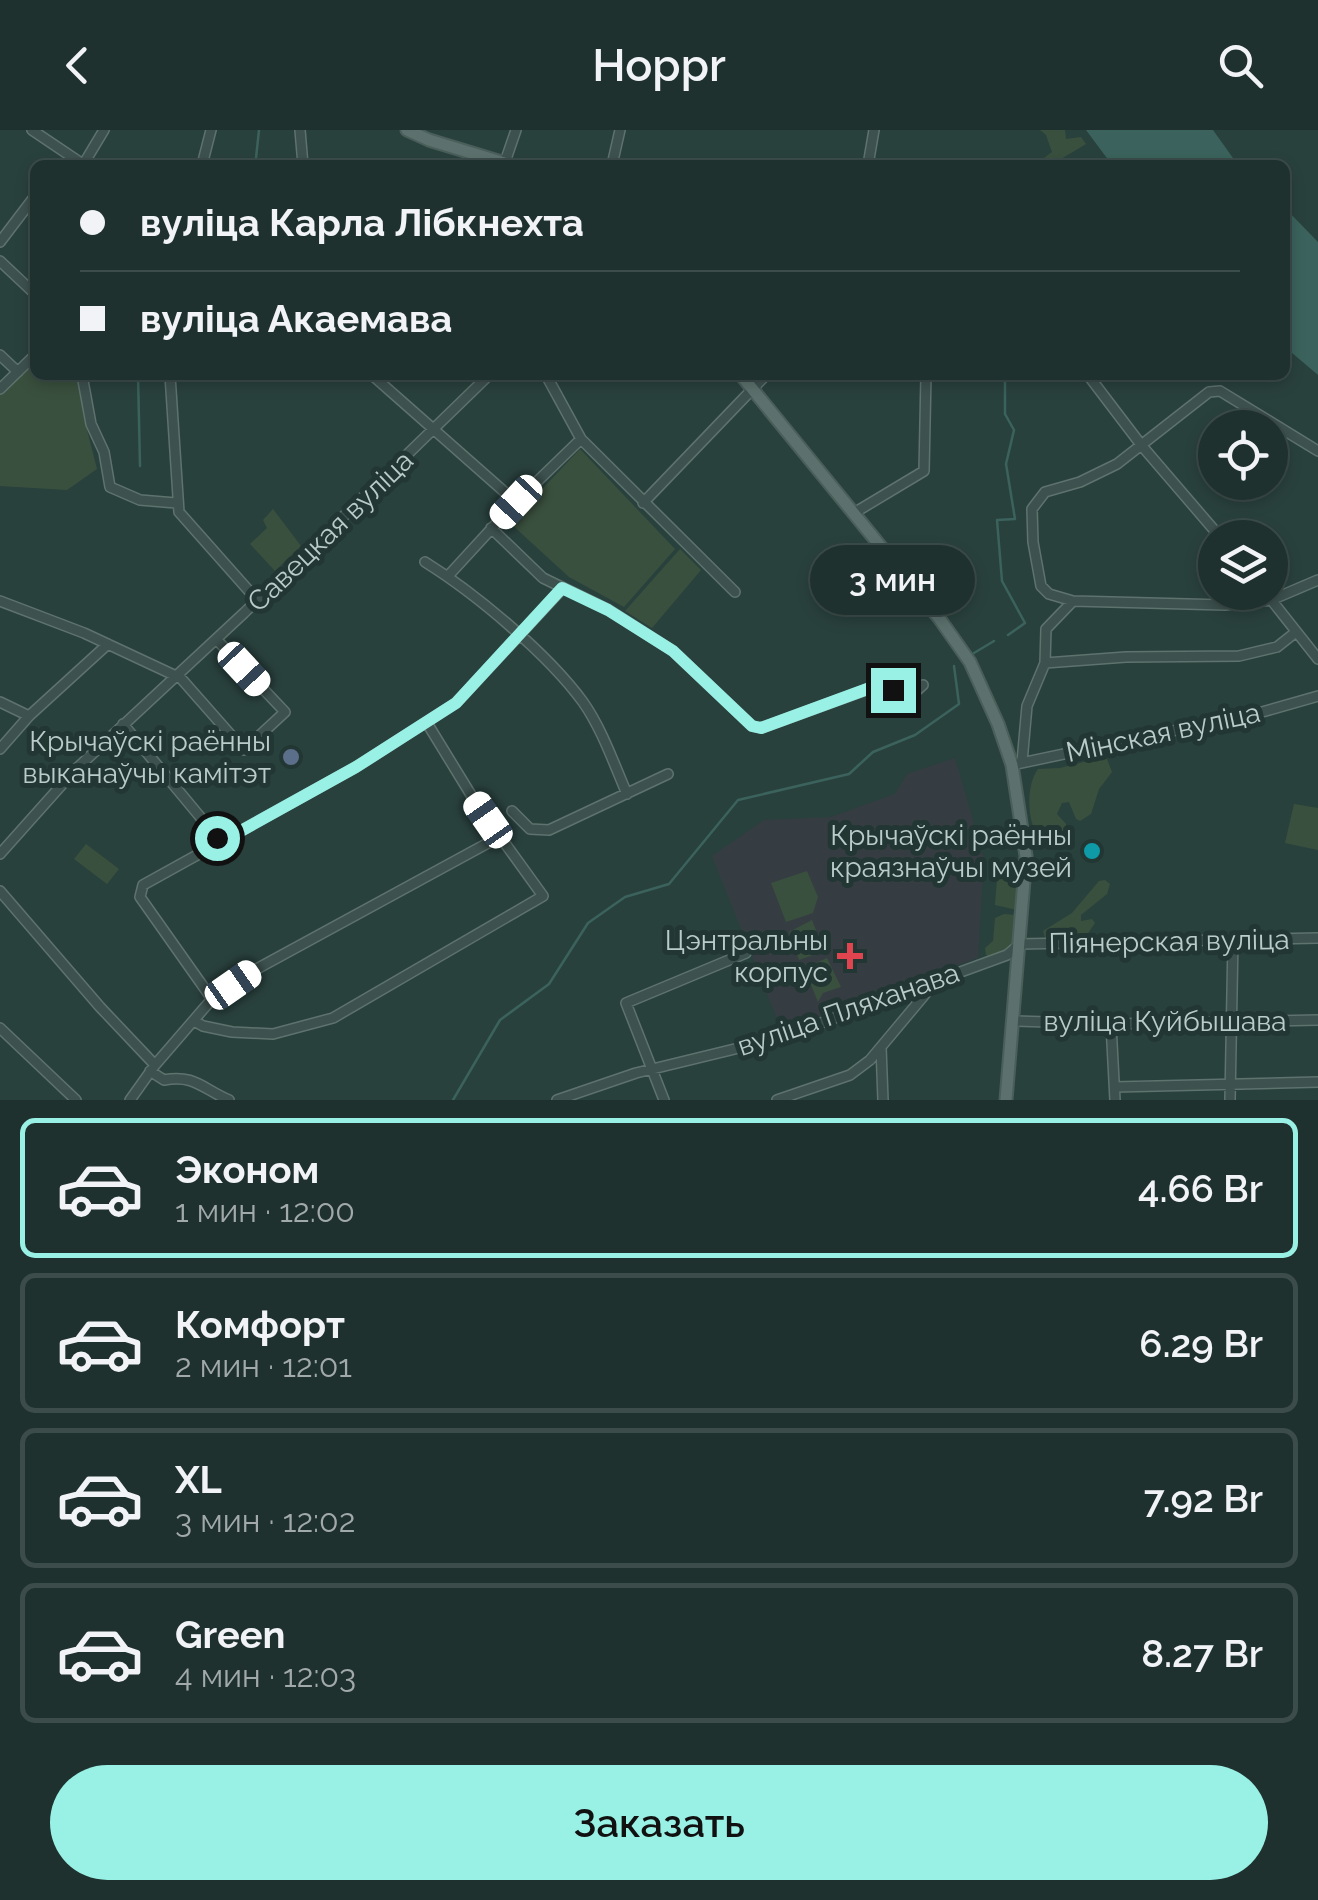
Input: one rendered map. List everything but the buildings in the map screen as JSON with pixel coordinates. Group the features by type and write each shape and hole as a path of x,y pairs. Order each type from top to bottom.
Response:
{"main road":[{"path":"407,130 495,160"},
{"path":"745,380 970,662 1017,764 1026,856 1006,1100"}],"street":[{"path":"32,130 75,160"},
{"path":"86,160 104,130"},
{"path":"203,160 210,130"},
{"path":"300,130 303,160"},
{"path":"509,160 516,130"},
{"path":"613,160 620,130"},
{"path":"869,160 875,130"},
{"path":"62,160 66,154"},
{"path":"0,242 30,203"},
{"path":"0,261 30,289"},
{"path":"0,355 18,372"},
{"path":"0,389 30,360"},
{"path":"83,380 110,487 140,500 176,504"},
{"path":"170,380 176,504 188,525 257,600"},
{"path":"377,380 516,502"},
{"name":"Савецкая вуліца","path":"0,854 55,791 123,724 484,380"},
{"path":"549,380 581,439 735,592"},
{"path":"643,503 761,380"},
{"path":"854,513 924,472 926,380"},
{"path":"1092,380 1206,520"},
{"path":"1198,604 1073,601 1049,594 1041,586 1032,509 1045,492 1097,474 1142,446 1208,392 1220,391 1318,451"},
{"path":"448,576 581,439"},
{"path":"491,528 543,578 608,610 673,651 752,726 761,728 870,688 914,693 924,685"},
{"path":"425,562 448,576 518,635 583,702 627,794"},
{"path":"1288,590 1318,580"},
{"path":"212,1000 140,897 143,885 456,703 562,588"},
{"path":"0,601 177,675 244,750 285,712 216,638"},
{"path":"1017,764 1027,706 1045,662 1046,629 1073,601"},
{"path":"1279,610 1318,658"},
{"path":"1045,662 1239,656 1276,647 1296,632"},
{"path":"0,750 29,716 108,644"},
{"name":"Мінская вуліца","path":"1017,764 1317,698"},
{"path":"0,702 29,716"},
{"path":"194,1021 232,1032 273,1034 333,1018 543,896 499,836 427,723"},
{"path":"123,724 221,842"},
{"path":"512,812 530,828 549,830 668,774"},
{"path":"130,1100 152,1068 212,1000 266,964 499,836"},
{"path":"0,891 164,1080 183,1076 229,1100"},
{"name":"Піянерская вуліца","path":"1020,944 1318,938"},
{"path":"1230,1100 1233,939"},
{"name":"вуліца Пляханава","path":"557,1100 652,1069 780,1038 1007,955 1020,944"},
{"path":"664,1100 626,1003 746,953"},
{"path":"777,1100 850,1075 870,1060 939,978"},
{"name":"вуліца Куйбышава","path":"1013,1021 1111,1024 1318,1020"},
{"path":"1111,1024 1115,1100"},
{"path":"0,1028 76,1100"},
{"path":"882,1047 884,1100"},
{"path":"1115,1086 1318,1082"}],"shaded area":[{"path":"1040,130 1065,130 1066,139 1081,137 1086,144 1059,160 1046,160 1052,152"},
{"path":"1086,130 1213,130 1234,160 1108,160"},
{"path":"1290,213 1318,242 1318,375 1290,351"},
{"path":"30,367 30,380 79,380 97,469 67,490 0,486 0,393"},
{"path":"580,449 675,549 624,607 569,577 510,523"},
{"path":"273,509 301,546 275,571 250,544 267,528 263,520"},
{"path":"680,549 701,570 652,628 625,611"},
{"path":"955,758 974,824 964,833 984,856 978,958 924,977 867,1005 782,1031 712,856 764,820 831,817 895,794 907,774"},
{"path":"1107,759 1112,772 1099,789 1091,814 1080,821 1069,802 1062,803 1057,814 1066,824 1067,832 1059,838 1038,837 1029,803 1038,769"},
{"path":"1294,804 1318,808 1318,850 1285,843"},
{"path":"86,844 119,869 107,884 74,859"},
{"path":"990,857 1017,877 1017,910 995,905 997,879 989,871"},
{"path":"807,871 818,897 813,913 786,922 771,883"},
{"path":"1099,881 1110,884 1107,894 1081,915 1081,921 1092,919 1095,923 1086,936 1045,938 1043,931 1072,913"},
{"path":"1016,915 1013,943 989,957 985,948 993,941 995,918"},
{"path":"812,920 824,951 799,960 789,932"},
{"path":"827,958 841,987 823,993 818,1002 804,968"}],"waterway":[{"path":"255,160 259,130"},
{"path":"138,380 140,466"},
{"path":"1005,380 1005,414 1014,430 1006,464 1015,519 997,520 1002,581 1025,623 1008,635"},
{"path":"974,653 994,641"},
{"path":"453,1100 500,1020 549,984 588,923 625,897 669,884 738,800 849,774 873,752 915,735 959,704 954,666"}],"place":[{"name":"Крычаўскі раённы выканаўчы камітэт","path":"291,757"},
{"name":"Крычаўскі раённы краязнаўчы музей","path":"1092,851"},
{"name":"Цэнтральны корпус","path":"850,956"}],"route":[{"path":"217,838 221,842 356,767 456,703 562,588 608,610 673,651 752,726 761,728 870,688 893,690"}]}
